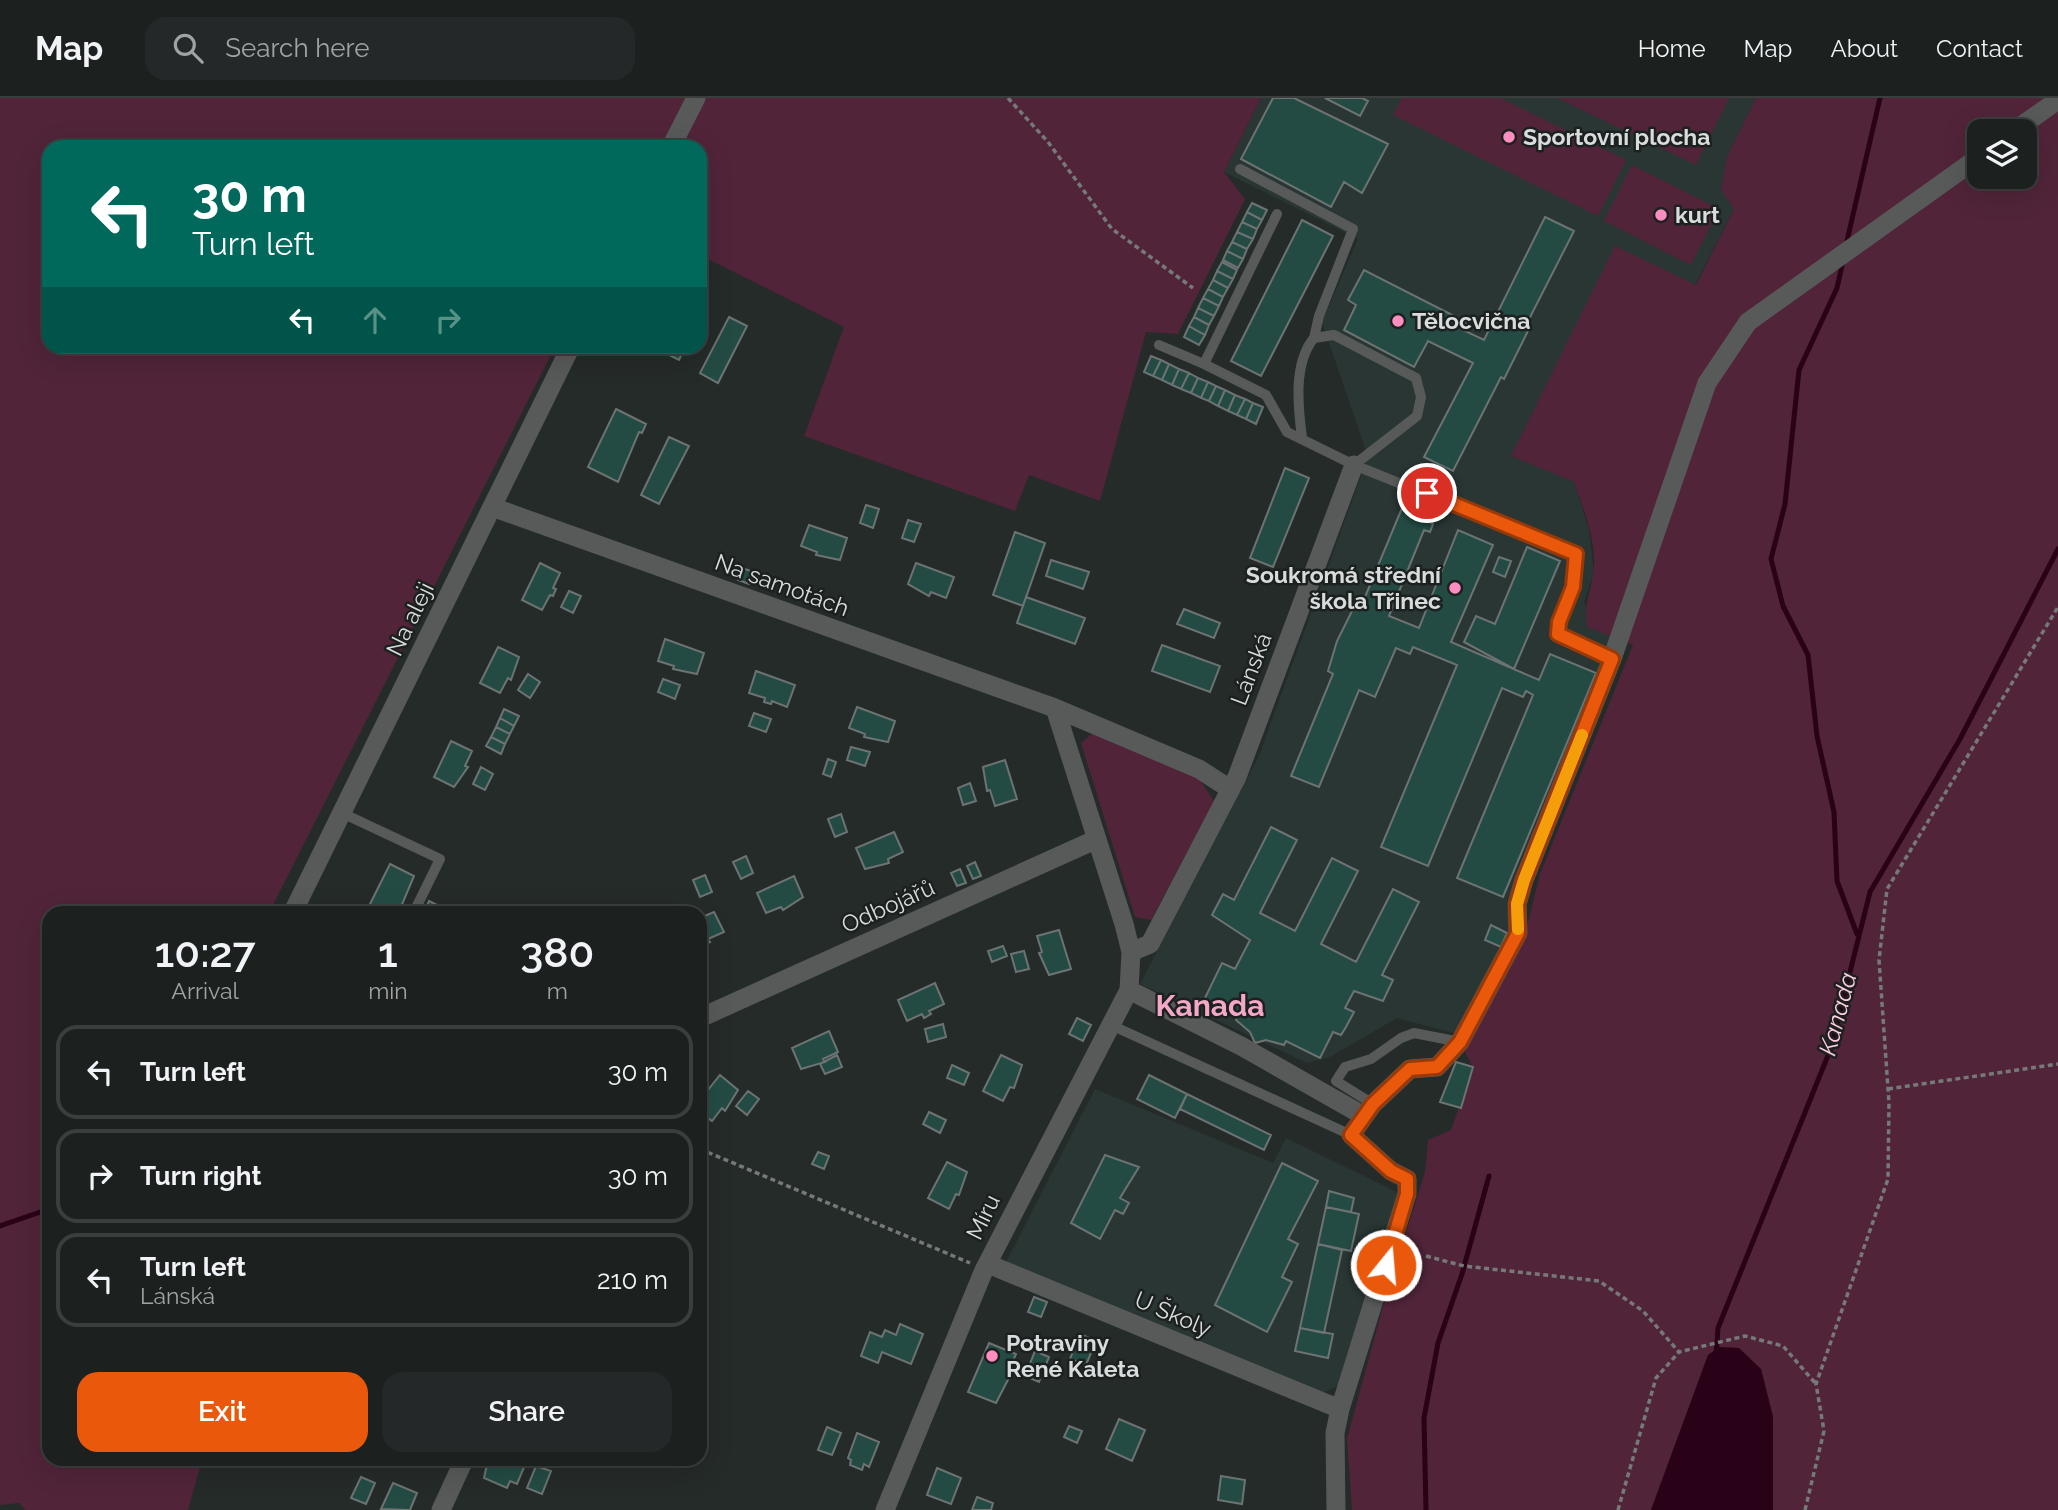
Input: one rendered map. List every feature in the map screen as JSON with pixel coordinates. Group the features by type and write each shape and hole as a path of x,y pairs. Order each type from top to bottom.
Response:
{"street":[{"path":"675,140 696,98"},
{"path":"2031,119 2058,100"},
{"path":"1336,1510 1335,1433 1340,1409 1407,1194 1407,1179 1391,1171 1351,1135 1368,1110 1410,1069 1437,1067 1460,1042 1518,933 1517,904 1524,880 1612,659 1706,383 1748,322 1967,166"},
{"name":"Na aleji","path":"296,906 567,354"},
{"name":"Lánská","path":"1131,952 1150,944 1237,777 1354,465"},
{"name":"Na samotách","path":"492,508 1055,708 1199,769 1230,789"},
{"path":"1055,708 1131,952"},
{"name":"Odbojářů","path":"707,1015 1097,839"},
{"name":"Míru","path":"885,1510 986,1267 1035,1166 1063,1120 1129,990 1131,952"},
{"path":"1129,990 1368,1110"},
{"name":"U Školy","path":"986,1267 1340,1409"},
{"path":"442,1510 461,1466"}],"lane":[{"path":"1240,169 1353,229 1314,338 1304,351 1297,406 1302,438"},
{"path":"1204,364 1277,214"},
{"path":"1314,338 1334,335 1416,378 1421,397 1417,416 1354,465"},
{"path":"1159,345 1266,395 1287,432 1354,465 1576,554 1573,587 1559,622 1558,634 1612,659"},
{"path":"342,813 440,859 417,906"},
{"path":"1111,1025 1351,1135"},
{"path":"1368,1110 1336,1081 1345,1067 1371,1059 1414,1032 1460,1042"}],"path":[{"path":"1008,98 1048,142 1112,229 1193,288"},
{"path":"1805,1510 1824,1431 1816,1384 1888,1179 1888,1088 1879,960 1887,889 2058,607"},
{"path":"1888,1088 2058,1064"},
{"path":"707,1152 986,1267"},
{"path":"1426,1256 1464,1266 1599,1281 1643,1311 1679,1352"},
{"path":"1618,1510 1656,1378 1679,1352 1745,1336 1783,1346 1816,1384"}],"shaded area":[{"path":"0,98 1261,98 1224,172 1245,199 1178,334 1146,332 1100,501 1029,475 1015,511 804,436 844,327 707,258 707,140 42,140 42,354 551,354 273,906 42,906 42,1466 200,1466 188,1510 25,1510 19,1503 0,1505"},
{"name":"Soukromá střední škola Třinec","path":"1261,98 1756,98 1727,157 1734,209 1695,285 1511,456 1574,481 1589,530 1594,572 1584,603 1615,638 1507,901 1510,933 1457,1034 1397,1018 1330,1057 1307,1063 1140,984 1258,758 1368,457 1322,322 1358,239 1224,172"},
{"name":"Sportovní plocha","path":"1402,98 1501,98 1626,160 1598,216 1393,115"},
{"path":"1557,98 1729,98 1696,165"},
{"path":"1756,98 2058,98 2058,1510 1773,1510 1773,1417 1761,1369 1708,1355 1651,1510 1352,1510 1347,1439 1383,1306 1425,1172 1428,1140 1451,1130 1473,1067 1465,1052 1525,934 1540,874 1633,645 1587,627 1586,610 1593,573 1593,550 1589,526 1574,482 1511,456 1615,246 1696,285 1734,209 1721,190 1727,157"},
{"name":"kurt","path":"1632,165 1719,209 1691,265 1604,221"},
{"path":"1097,730 1195,773 1214,801 1151,920 1135,917 1081,743"},
{"path":"1095,1089 1273,1163 1286,1138 1399,1193 1338,1386 1319,1394 1010,1268 1007,1260"},
{"path":"1719,1347 1739,1348 1761,1369 1773,1417 1773,1510 1651,1510 1708,1355"}],"building":[{"path":"1273,98 1294,98 1388,144 1362,193 1344,182 1331,207 1241,159"},
{"path":"1325,98 1362,98 1368,101 1360,116"},
{"path":"1252,203 1267,210 1262,220 1247,212"},
{"path":"1247,212 1262,220 1257,229 1242,222"},
{"path":"1545,217 1574,231 1526,325 1530,327 1504,379 1501,377 1453,471 1424,457 1473,363 1428,341 1414,367 1344,330 1356,305 1348,300 1364,270 1466,322 1463,330 1484,340"},
{"path":"1302,220 1333,236 1261,376 1231,361"},
{"path":"1242,222 1257,229 1253,239 1237,232"},
{"path":"1237,232 1253,239 1247,249 1232,242"},
{"path":"1232,242 1247,249 1243,259 1227,251"},
{"path":"1227,251 1243,259 1238,268 1223,260"},
{"path":"1222,262 1237,270 1233,279 1217,271"},
{"path":"1217,271 1233,279 1228,288 1213,280"},
{"path":"1213,280 1228,288 1223,297 1208,289"},
{"path":"1208,289 1223,297 1219,306 1203,298"},
{"path":"1203,298 1219,306 1214,316 1198,308"},
{"path":"1198,308 1214,316 1209,325 1194,317"},
{"path":"729,317 747,326 718,383 700,373"},
{"path":"1194,317 1209,325 1205,335 1189,326"},
{"path":"1189,326 1205,335 1199,345 1184,337"},
{"path":"667,354 682,354 679,360"},
{"path":"1151,356 1161,360 1153,376 1144,372"},
{"path":"1161,360 1169,364 1162,380 1153,376"},
{"path":"1169,364 1179,369 1172,385 1162,380"},
{"path":"1179,369 1189,373 1181,389 1172,385"},
{"path":"1189,373 1198,378 1191,393 1181,389"},
{"path":"1198,378 1208,382 1201,398 1191,393"},
{"path":"1208,382 1216,386 1209,401 1201,398"},
{"path":"1216,386 1225,390 1218,406 1209,401"},
{"path":"1225,390 1235,395 1228,411 1218,406"},
{"path":"1235,395 1245,399 1237,415 1228,411"},
{"path":"1245,399 1253,403 1246,419 1237,415"},
{"path":"1253,403 1263,407 1256,424 1246,419"},
{"path":"616,409 646,424 642,433 639,432 618,482 588,467"},
{"path":"669,437 689,446 659,504 641,495"},
{"path":"1285,468 1309,478 1273,567 1250,558"},
{"path":"866,505 879,509 873,528 860,523"},
{"path":"1402,508 1433,524 1430,532 1424,530 1389,616 1419,628 1458,530 1493,545 1451,642 1539,680 1550,654 1596,673 1503,897 1457,878 1533,695 1526,691 1523,697 1502,688 1428,866 1381,847 1457,665 1413,647 1410,654 1396,648 1375,697 1359,690 1319,787 1291,776 1333,674 1328,671 1337,641 1354,607 1360,609"},
{"path":"908,520 921,524 914,542 902,538"},
{"path":"809,525 847,538 840,560 816,555 817,552 801,546"},
{"path":"1015,532 1045,543 1023,606 993,595"},
{"path":"1527,547 1560,561 1514,669 1464,642 1476,616 1495,624"},
{"path":"1499,557 1511,561 1505,577 1493,572"},
{"path":"1051,560 1089,572 1083,589 1046,576"},
{"path":"540,563 560,573 553,588 556,589 553,596 550,595 542,610 522,600"},
{"path":"916,563 954,577 946,598 931,592 929,596 908,584"},
{"path":"742,568 754,572 749,584 738,580"},
{"path":"569,591 581,596 573,613 561,607"},
{"path":"1026,597 1085,618 1075,644 1017,623"},
{"path":"1184,609 1220,623 1214,638 1177,624"},
{"path":"665,639 704,653 697,674 673,669 674,666 658,661"},
{"path":"1162,645 1220,666 1210,692 1152,671"},
{"path":"498,647 519,657 511,680 508,678 500,693 480,683"},
{"path":"756,671 795,685 787,707 772,701 771,704 764,702 765,698 749,693"},
{"path":"528,674 540,682 530,698 518,690"},
{"path":"663,679 680,685 675,699 658,692"},
{"path":"857,707 895,721 888,742 864,737 865,734 849,728"},
{"path":"504,709 519,716 514,726 500,718"},
{"path":"754,713 771,719 766,732 749,726"},
{"path":"500,718 514,726 510,734 496,727"},
{"path":"496,727 510,734 505,744 491,737"},
{"path":"491,737 505,744 501,754 486,746"},
{"path":"451,741 472,751 465,766 468,767 454,787 434,777"},
{"path":"851,747 870,752 865,766 847,760"},
{"path":"828,759 836,762 831,777 823,774"},
{"path":"1005,760 1017,799 995,806 990,790 987,791 983,767"},
{"path":"481,767 493,774 485,790 473,784"},
{"path":"970,783 976,801 963,805 958,788"},
{"path":"841,814 847,832 835,837 828,819"},
{"path":"1271,827 1297,840 1260,913 1295,931 1332,858 1358,871 1321,944 1356,962 1393,889 1419,902 1382,975 1393,980 1383,1001 1354,991 1345,1008 1354,1012 1341,1035 1333,1032 1320,1058 1286,1041 1284,1045 1266,1040 1255,1043 1250,1032 1236,1020 1237,1017 1204,1000 1222,963 1235,969 1250,940 1212,915 1223,894 1234,900"},
{"path":"894,832 903,852 888,859 889,863 865,869 856,848"},
{"path":"746,856 753,873 741,879 733,862"},
{"path":"975,862 981,876 973,879 967,866"},
{"path":"390,864 414,876 401,906 369,906"},
{"path":"960,869 966,883 957,886 951,873"},
{"path":"705,875 712,892 700,897 693,880"},
{"path":"794,876 803,897 783,910 781,907 766,913 757,893"},
{"path":"714,912 724,932 708,939 710,942 707,943 707,915"},
{"path":"1491,925 1507,933 1501,947 1485,940"},
{"path":"1059,930 1071,969 1049,975 1039,953 1042,952 1037,936"},
{"path":"1003,946 1007,956 992,962 988,951"},
{"path":"1024,951 1029,969 1016,972 1011,954"},
{"path":"935,983 944,1004 929,1011 931,1014 924,1018 922,1014 907,1021 898,1000"},
{"path":"1077,1018 1091,1025 1083,1041 1069,1034"},
{"path":"943,1024 946,1037 928,1042 925,1029"},
{"path":"829,1031 838,1052 823,1059 825,1062 801,1069 792,1048"},
{"path":"837,1055 842,1067 825,1074 820,1064"},
{"path":"1001,1055 1022,1065 1014,1088 1010,1087 1003,1101 983,1091"},
{"path":"1456,1062 1473,1067 1461,1108 1440,1102"},
{"path":"952,1065 969,1073 964,1085 947,1078"},
{"path":"720,1075 738,1090 725,1111 722,1108 712,1121 707,1117 707,1091"},
{"path":"1149,1075 1187,1094 1175,1118 1137,1099"},
{"path":"748,1091 759,1099 747,1115 736,1106"},
{"path":"1187,1094 1271,1135 1264,1150 1180,1109"},
{"path":"929,1112 946,1120 940,1133 923,1124"},
{"path":"818,1152 829,1156 824,1169 812,1164"},
{"path":"1105,1155 1139,1167 1120,1198 1129,1203 1123,1214 1115,1210 1100,1239 1071,1223"},
{"path":"947,1162 967,1172 959,1195 956,1194 949,1209 928,1198"},
{"path":"1282,1163 1318,1181 1288,1239 1298,1244 1282,1277 1292,1282 1267,1332 1215,1305"},
{"path":"1329,1191 1354,1198 1351,1212 1326,1207"},
{"path":"1326,1207 1359,1214 1351,1251 1318,1244"},
{"path":"1318,1244 1342,1250 1324,1333 1300,1328"},
{"path":"1034,1297 1047,1302 1041,1317 1028,1312"},
{"path":"900,1324 923,1334 911,1364 882,1352 878,1363 861,1356 870,1332 882,1337 885,1330 896,1335"},
{"path":"1300,1328 1333,1334 1328,1358 1295,1351"},
{"path":"1080,1334 1096,1341 1086,1365 1070,1359"},
{"path":"989,1343 1016,1354 1009,1370 1012,1372 996,1403 968,1392"},
{"path":"1035,1351 1049,1357 1039,1382 1025,1376"},
{"path":"1119,1419 1145,1430 1132,1461 1106,1449"},
{"path":"1069,1426 1082,1431 1077,1443 1064,1437"},
{"path":"827,1427 841,1433 832,1455 818,1450"},
{"path":"857,1433 879,1442 869,1467 864,1464 862,1470 850,1465 851,1460 848,1458"},
{"path":"487,1466 524,1466 517,1484 510,1481 507,1488 484,1478"},
{"path":"536,1466 551,1471 542,1494 527,1488"},
{"path":"937,1468 961,1478 951,1504 927,1495"},
{"path":"1221,1476 1245,1480 1242,1504 1218,1500"},
{"path":"361,1477 375,1483 366,1504 351,1498"},
{"path":"393,1483 417,1493 410,1510 381,1509"},
{"path":"977,1497 993,1503 991,1510 972,1510"}],"waterway":[{"path":"1846,245 1880,98"},
{"path":"1843,261 1837,288 1799,370 1785,504 1771,559 1783,606 1808,655 1817,736 1834,812 1837,881 1857,934"},
{"name":"Kanada","path":"1716,1356 1718,1328 1831,1048 1870,892 1960,739 2058,549"},
{"path":"1426,1510 1424,1418 1438,1343 1462,1274 1489,1176"},
{"path":"0,1226 42,1211"}],"slow traffic":[{"path":"1518,929 1517,904 1524,880 1582,735"}],"place":[{"name":"Sportovní plocha","path":"1509,137"},
{"name":"kurt","path":"1661,215"},
{"name":"Tělocvična","path":"1398,321"},
{"name":"Soukromá střední škola Třinec","path":"1455,588"},
{"name":"Potraviny René Kaleta","path":"992,1356"}],"district":[{"name":"Kanada","path":"1210,1006"}],"route":[{"path":"1386,1265 1407,1194 1407,1179 1391,1171 1351,1135 1373,1104 1410,1069 1437,1067 1460,1042 1518,933 1517,904 1524,880 1612,659 1570,642 1558,634 1559,622 1573,587 1576,554 1427,493"}]}
